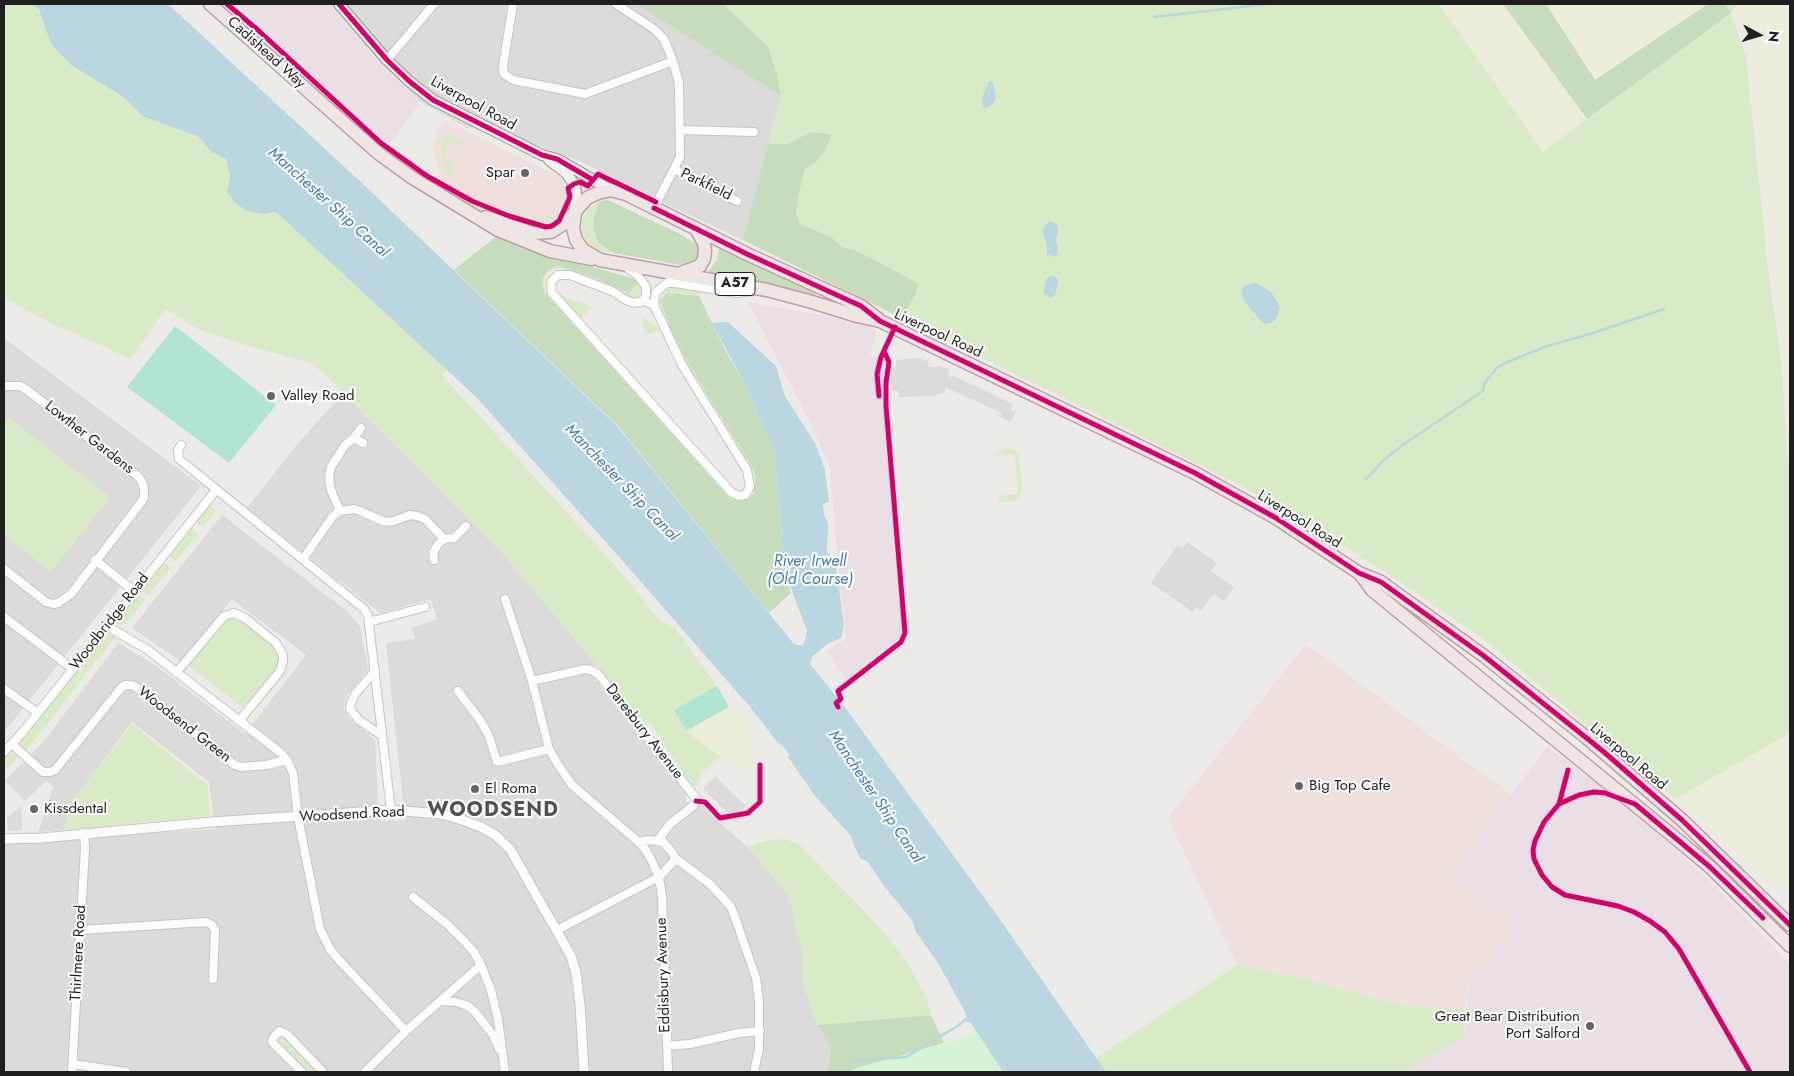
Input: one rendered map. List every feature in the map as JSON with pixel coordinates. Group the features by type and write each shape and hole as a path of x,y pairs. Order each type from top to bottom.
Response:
{"highway":[{"name":"Cadishead Way","path":"210,4 378,153 411,178 498,230 536,246 568,255 600,260"},
{"name":"A57","path":"611,190 626,194 696,229 704,243 705,250 702,263 695,269 680,273 600,260 583,250 576,240 573,228 575,213 587,198 611,190"},
{"name":"Cadishead Way","path":"465,210 532,233 551,232 559,228 575,213"},
{"name":"Liverpool Road","path":"696,229 861,306 880,321 1195,473 1276,518 1359,574 1381,582 1479,652 1583,734 1682,820 1790,925"},
{"name":"Liverpool Road","path":"680,273 767,290 880,321"},
{"name":"Liverpool Road","path":"1359,574 1372,590 1710,867 1790,946"}],"main road":[{"name":"Liverpool Road","path":"339,4 387,60 433,100 542,155 557,159 611,190"},
{"name":"Liverpool Road","path":"542,155 570,178 576,191 575,213"}],"street":[{"path":"387,60 434,4"},
{"path":"513,4 502,66 504,74 513,80 586,94 673,62"},
{"path":"616,4 654,29 664,39 679,84 680,157 654,208"},
{"path":"680,130 754,132"},
{"name":"Parkfield","path":"674,170 737,201"},
{"path":"621,264 636,274 646,286 646,295 643,301"},
{"path":"654,305 643,301 634,303 612,291 570,276 558,275 551,282 552,293 726,486 736,495 745,495 750,487 747,470 682,365 654,305 656,292 680,273"},
{"path":"666,283 675,282 737,293 767,290"},
{"name":"Lowther Gardens","path":"4,386 20,386 27,390 139,477 143,484 144,498 70,594 53,604 46,602 4,569"},
{"path":"340,511 331,490 329,478 331,467 345,445 354,438 361,428"},
{"path":"354,438 363,443"},
{"path":"181,445 178,450 179,459 364,609 369,622 390,810"},
{"name":"Woodbridge Road","path":"4,752 38,713 216,490"},
{"path":"303,559 332,516 340,511 360,511 385,522 410,515 417,516 426,519 444,539"},
{"path":"434,560 433,553 435,548 444,539 454,538 466,526"},
{"path":"96,560 134,591"},
{"name":"Eddisbury Avenue","path":"505,599 532,681 549,749 572,785 638,842 650,857 659,877 662,896 668,1072"},
{"path":"369,622 425,607"},
{"path":"176,673 224,616 234,613 245,618 276,643 283,655 283,661 280,671 239,721"},
{"path":"4,616 73,669"},
{"path":"107,626 148,650 281,753 287,760 293,773 298,817 320,930 330,949 338,959 406,1031"},
{"name":"Daresbury Avenue","path":"532,681 584,669 592,670 598,674 695,797 696,801 693,806 670,824 658,840"},
{"path":"375,671 355,694 350,709 359,720 381,735"},
{"name":"Woodsend Green","path":"12,744 43,772 55,770 120,688 125,685 131,685 235,765 241,767 267,765 287,760"},
{"path":"4,689 38,713"},
{"path":"458,691 480,720 489,736 497,762 549,749"},
{"name":"Woodsend Road","path":"4,839 42,838 212,822 390,810 442,814 481,827 495,835 510,849 571,956 576,973 580,1004 584,1072"},
{"name":"Thirlmere Road","path":"72,1072 81,930 84,833"},
{"path":"638,842 658,840 668,847 675,858 710,884 731,907 756,978 760,1031 759,1050 754,1072"},
{"path":"557,930 659,877 674,862 675,858"},
{"path":"413,896 448,924 474,952 481,965 491,990 498,1019 505,1072"},
{"path":"81,930 206,922 212,925 215,930 213,979"},
{"path":"364,1072 406,1031 481,965"},
{"path":"442,1001 456,1002 468,1006 475,1012 493,1035 503,1057"},
{"path":"302,1072 272,1042 279,1031 287,1034 323,1072"},
{"path":"667,1046 690,1044 739,1033 760,1031"},
{"path":"73,1064 126,1072"}],"shaded area":[{"path":"237,4 334,4 417,100 418,106 389,145 333,98"},
{"path":"334,4 636,4 781,96 743,240 580,161 528,142 466,127 417,100"},
{"path":"443,120 557,175 563,181 567,195 556,217 544,224 525,219 469,196 437,180 439,176 433,143"},
{"path":"748,302 826,316 870,327 877,331 870,354 887,361 883,392 903,635 847,681 827,652 846,638 830,468 813,428"},
{"path":"4,338 201,486 4,732 4,534 51,571 109,497 8,418 4,424"},
{"path":"922,358 923,361 928,360 929,367 942,366 943,368 948,368 949,379 952,375 1013,404 1011,409 1016,412 1011,422 1000,417 1002,413 947,388 945,388 945,393 937,394 937,396 899,397 898,391 892,391 890,368 896,367 896,360"},
{"path":"344,393 505,556 597,664 600,686 687,794 686,802 705,805 713,817 748,847 789,895 803,956 803,983 817,1025 831,1046 830,1060 826,1072 4,1072 4,843 215,829 209,782 132,722 73,801 64,830 38,832 54,786 46,781 25,801 5,781 44,741 118,643 155,665 245,734 306,655 232,599 182,662 132,628 222,515 349,613 360,627 368,670 349,693 345,700 344,709 348,717 375,740 379,821 405,820 386,643 415,639 412,628 437,619 431,599 380,613 247,508 299,442"},
{"path":"1187,542 1217,563 1211,571 1234,587 1224,601 1213,594 1201,611 1196,607 1193,612 1151,583 1178,544 1183,548"},
{"path":"1306,644 1511,795 1452,873 1516,926 1469,982 1465,1009 1403,1006 1305,979 1237,965 1168,818"},
{"path":"1548,746 1644,820 1721,892 1790,965 1790,1072 1405,1072 1464,1037 1469,983 1516,926 1451,873"},
{"path":"715,776 746,806 734,818 703,789"},
{"path":"21,806 22,830 8,831 7,818"}],"green space":[{"path":"4,4 31,4 39,10 51,44 71,65 125,98 142,116 199,137 211,152 226,159 230,176 227,191 265,214 276,212 447,370 442,375 618,569 660,621 674,627 717,686 674,710 686,731 721,757 701,773 697,786 693,786 687,780 650,723 646,725 505,556 358,406 312,363 245,345 200,330 165,309 131,359 49,322 4,298"},
{"path":"636,4 1439,4 1543,152 1730,13 1725,4 1738,4 1731,13 1746,56 1768,269 1782,366 1787,453 1790,464 1790,733 1675,799 1487,642 1393,577 1315,528 1232,481 743,240 781,96"},
{"path":"636,4 723,4 768,47 778,78 781,96"},
{"path":"1439,4 1503,4 1587,119 1543,153"},
{"path":"1503,4 1546,4 1595,80 1708,4 1725,4 1731,13 1587,119"},
{"path":"1546,4 1708,4 1595,80"},
{"path":"1790,4 1790,449 1785,366 1752,88 1750,49 1736,5"},
{"path":"300,72 356,124 413,169 458,197 509,219 545,229 560,221 570,200 570,192 573,190 573,200 563,222 545,232 508,222 459,200 392,156 354,124"},
{"path":"811,132 832,135 825,150 816,162 805,169 796,213 800,224 831,237 842,247 859,252 916,282 918,286 914,297 902,318 743,240 768,144 787,144"},
{"path":"447,134 463,142 463,146 451,141 443,157 454,165 451,172 454,174 452,177 446,172 443,158 442,142"},
{"path":"608,200 680,234 696,244 700,253 697,261 691,265 681,265 613,253 599,243 593,228 595,212 600,201"},
{"path":"600,201 595,213 599,243 613,253 598,251 587,246 581,233 583,217 589,208"},
{"path":"510,210 533,221 550,214 556,217 550,222 540,224 509,213"},
{"path":"498,235 557,257 635,279 639,283 628,293 598,279 559,266 548,270 544,275 542,283 545,293 731,500 742,501 750,498 754,492 756,478 754,470 687,361 669,325 661,301 667,293 699,296 726,352 745,385 774,450 781,517 783,567 791,593 769,613 618,426 454,270"},
{"path":"719,249 815,293 815,296 786,288 707,274 717,260"},
{"path":"559,266 598,279 628,293 639,283 643,294 637,299 590,277 559,268 549,271 544,284 546,292 732,498 742,500 753,491 750,498 742,501 731,500 545,293 542,283 544,275 548,270"},
{"path":"669,287 700,291 699,296 667,293 663,308 687,361 754,470 756,478 753,491 754,478 750,466 685,363 659,303 658,298 661,298 664,290"},
{"path":"560,295 593,307 580,319"},
{"path":"643,317 660,329 648,335 642,324"},
{"path":"175,326 276,405 229,463 127,387"},
{"path":"8,418 110,497 51,572 4,534 4,424"},
{"path":"1007,448 1015,449 1018,453 1022,480 1021,493 1015,501 1000,503 999,496 1018,494 1015,454 996,456 998,452"},
{"path":"208,504 216,510 203,527 193,521"},
{"path":"189,527 198,534 175,562 166,555"},
{"path":"161,561 171,567 148,596 140,588"},
{"path":"137,592 145,600 125,624 123,623 118,627 115,620"},
{"path":"230,616 238,616 271,643 280,660 278,666 244,709 187,664 222,622"},
{"path":"113,632 117,635 25,752 15,744 105,633"},
{"path":"717,686 729,707 686,731 674,710"},
{"path":"734,704 745,714 753,737 750,773 721,757 686,731"},
{"path":"132,724 208,786 210,816 64,830 73,801"},
{"path":"1790,733 1790,897 1675,799"},
{"path":"9,752 19,757 4,771 4,755"},
{"path":"785,839 799,844 872,919 907,961 927,999 931,1015 817,1025 803,983 803,956 789,896 748,847 765,841"},
{"path":"1237,965 1305,979 1403,1006 1465,1009 1464,1037 1405,1072 1106,1072 1096,1058"},
{"path":"931,1015 944,1043 849,1072 826,1072 830,1060 831,1046 817,1025"},
{"path":"978,1031 1003,1072 849,1072 857,1068 955,1040"},
{"path":"283,1035 319,1072 305,1072 276,1041 278,1036"}],"water":[{"path":"31,4 168,4 362,183 617,426 794,644 803,646 807,631 783,567 781,517 774,450 745,385 712,323 728,322 776,366 785,396 816,445 825,470 829,502 823,504 824,515 828,523 827,552 835,560 844,625 841,638 827,644 812,657 810,664 847,710 999,918 1106,1072 1003,1072 971,1023 967,1022 965,1012 938,963 916,932 912,920 884,886 867,861 861,859 851,836 815,796 782,745 778,743 750,707 621,559 476,397 276,212 265,214 247,211 235,203 227,191 230,176 226,159 211,152 199,137 142,116 125,98 71,65 51,44 39,10"},
{"path":"989,81 992,82 996,98 987,108 983,107 982,98"},
{"path":"1051,221 1057,225 1058,231 1056,240 1058,250 1054,257 1047,254 1047,244 1042,231 1045,225"},
{"path":"1051,276 1059,280 1055,295 1051,298 1044,291 1046,279"},
{"path":"1256,283 1271,292 1278,303 1280,309 1278,315 1275,321 1271,323 1265,324 1260,320 1245,302 1241,293 1243,287"}],"waterway":[{"path":"1154,17 1268,4"},
{"path":"1366,479 1401,446 1483,391 1484,384 1490,376 1505,363 1547,346 1590,334 1664,309"},
{"path":"847,1072 853,1061 906,1057 968,1018"}],"cycle path":[{"path":"227,4 381,143 427,176 472,201 509,216 546,227 552,226 559,221 570,197 568,188 580,182 588,186 598,174 656,202"},
{"path":"339,4 387,60 433,100 542,155 557,159 593,180"},
{"path":"654,208 747,254 861,306 880,321 1195,473 1276,518 1359,573 1381,582 1484,656 1604,752 1682,820 1790,925"},
{"path":"879,396 877,374 881,357 895,327"},
{"path":"838,707 836,703 841,699 838,691 901,642 905,633 886,406 886,383 889,362 884,351"},
{"path":"696,801 705,802 720,818 748,813 760,802 760,765"},
{"path":"1568,770 1559,804 1544,822 1535,841 1534,859 1542,875 1552,887 1565,895 1618,906 1634,912 1665,932 1679,949 1750,1072"},
{"path":"1559,804 1579,795 1594,792 1605,793 1635,804 1710,867 1763,918"}],"place":[{"name":"Spar","path":"525,173"},
{"name":"Valley Road","path":"271,396"},
{"name":"Big Top Cafe","path":"1299,786"},
{"name":"El Roma","path":"475,789"},
{"name":"Kissdental","path":"34,809"},
{"name":"Great Bear Distribution Port Salford","path":"1590,1026"}],"district":[{"name":"WOODSEND","path":"493,811"}],"water label":[{"name":"Manchester Ship Canal","path":"328,203"},
{"name":"Manchester Ship Canal","path":"621,483"},
{"name":"River Irwell (Old Course)","path":"810,571"},
{"name":"Manchester Ship Canal","path":"875,797"}]}
